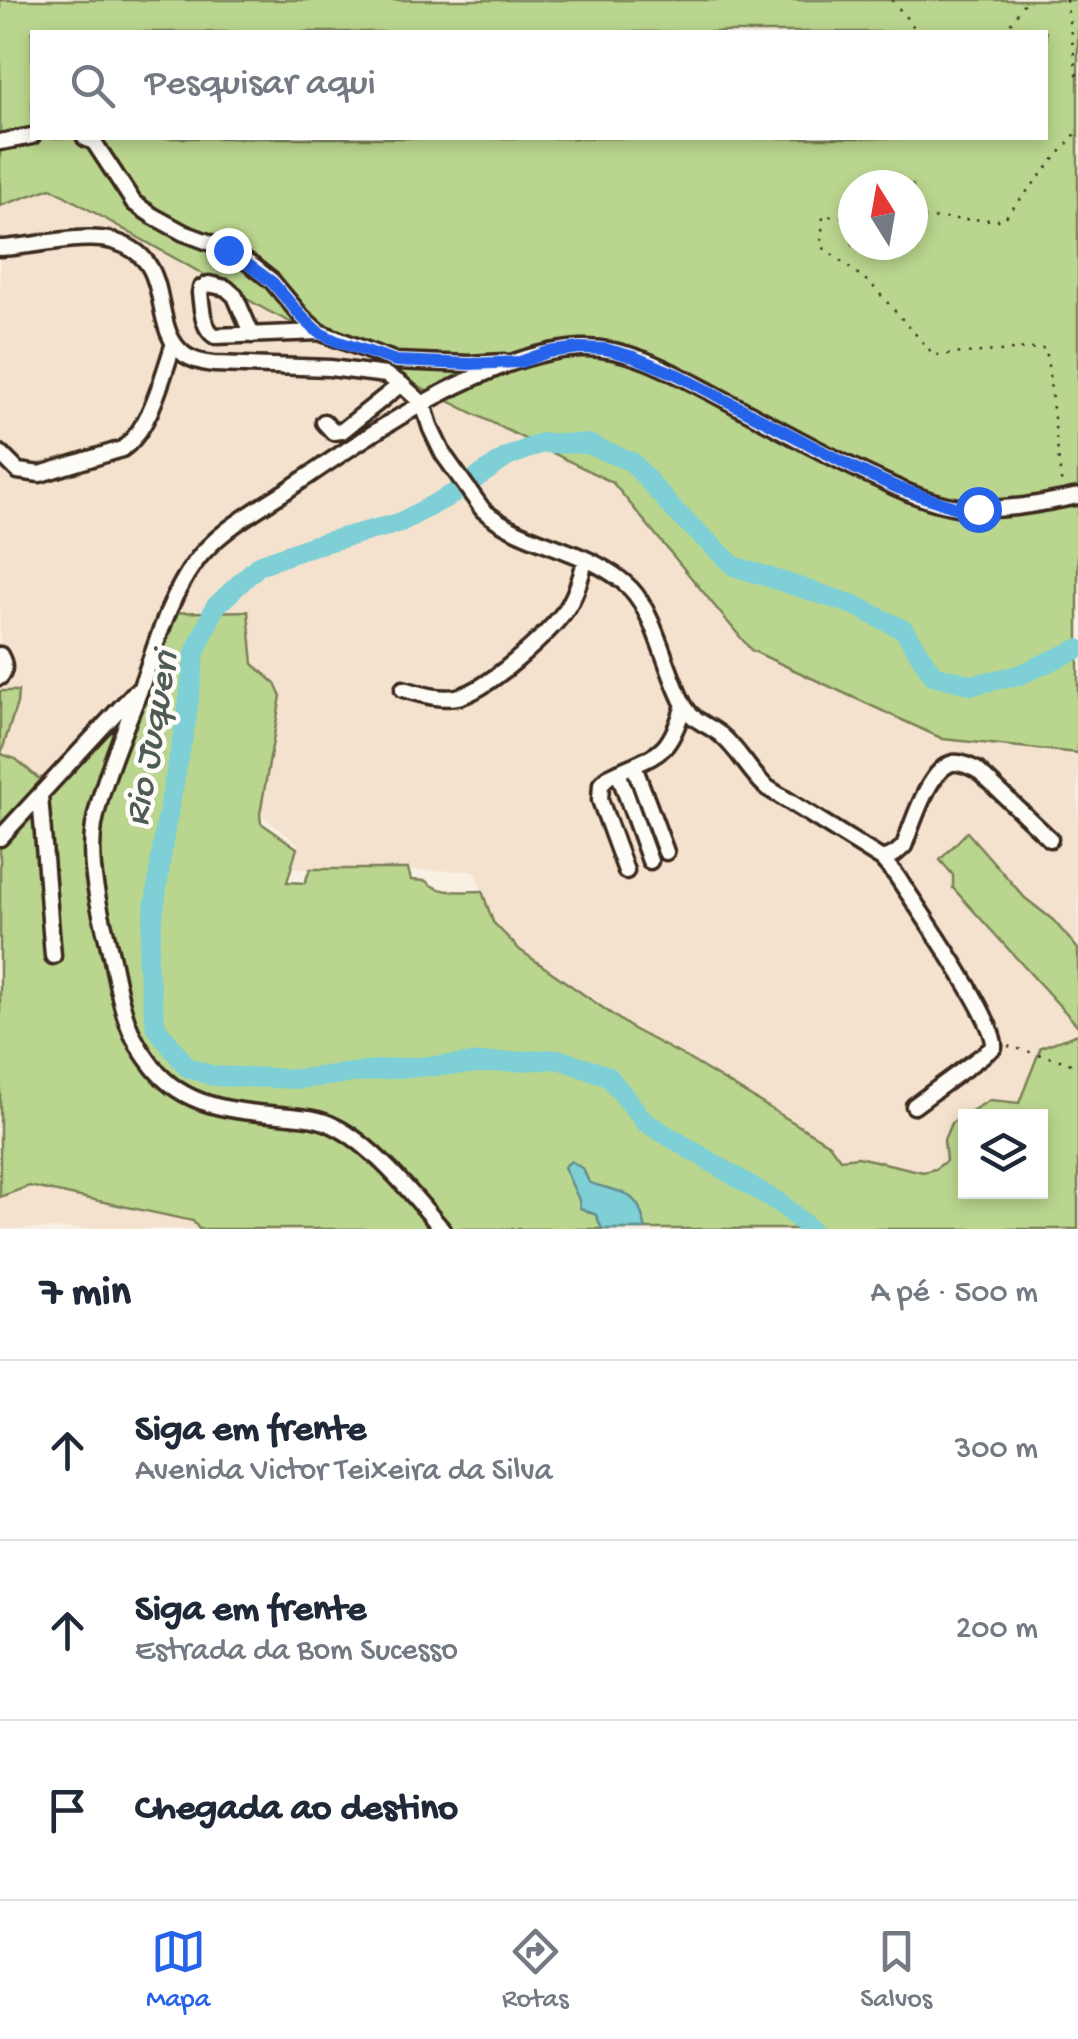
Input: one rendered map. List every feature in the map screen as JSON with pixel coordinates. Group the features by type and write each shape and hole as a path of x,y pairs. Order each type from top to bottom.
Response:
{"street":[{"path":"0,142 30,136"},
{"path":"90,140 134,203 184,233 228,250 253,266 318,332 396,361 520,362"},
{"path":"0,248 90,238 132,248 150,265 174,343 183,354 198,362 364,370 386,375 423,404 442,454 484,510 514,530 618,577 634,592 692,717 725,738 766,787 882,859 980,1006 995,1042 990,1052 914,1106"},
{"path":"252,335 318,332"},
{"path":"0,452 18,471 40,474 122,450 142,426 174,343"},
{"path":"442,1229 355,1138 334,1125 309,1118 212,1107 186,1096 168,1084 134,1038 120,998 98,896 92,851 94,828 111,764 168,611 194,563 251,514 423,404 464,382 548,352 580,348 605,349 678,375 854,468 954,507 1000,508 1071,498"},
{"path":"386,375 396,361"},
{"path":"324,422 333,432 342,430 400,384"},
{"path":"403,690 439,699 462,696 485,685 565,611 575,593 584,560"},
{"path":"0,655 4,664 0,677"},
{"path":"0,838 142,684"},
{"path":"626,870 600,800 602,784 664,750 676,734 684,705"},
{"path":"882,859 904,846 931,782 941,769 953,764 977,770 1050,838"},
{"path":"634,766 666,852"},
{"path":"618,772 650,861"},
{"path":"40,796 53,956"}],"path":[{"path":"892,0 916,30"},
{"path":"1006,30 1026,0"},
{"path":"1066,0 1078,81"},
{"path":"928,218 1002,220 1078,131"},
{"path":"838,216 823,216 821,246 838,259"},
{"path":"839,260 871,284 934,355 1046,348 1071,498"},
{"path":"995,1042 1078,1068"}],"shaded area":[{"path":"51,188 268,311 613,483 751,650 943,739 1078,753 1078,1034 1041,1047 1019,1104 990,1100 975,1109 958,1109 958,1119 951,1123 944,1140 946,1162 935,1169 923,1172 858,1157 839,1159 828,1144 633,1029 520,950 493,922 475,871 296,869 298,844 260,814 281,696 274,683 253,664 248,611 141,677 46,778 38,778 16,759 1,754 18,692 0,691 0,206"},
{"path":"29,1186 193,1221 198,1229 0,1229 0,1197"}],"green space":[{"path":"0,0 1078,0 1078,753 943,739 751,650 613,483 268,311 51,188 0,206"},
{"path":"248,611 253,664 275,683 281,696 260,814 261,823 297,848 287,882 305,883 310,869 408,869 411,880 452,891 482,891 493,922 520,950 633,1029 829,1144 840,1159 858,1157 923,1172 935,1169 946,1161 944,1140 951,1123 958,1119 958,1199 1048,1199 1048,1109 975,1109 990,1100 1019,1103 1041,1047 1078,1034 1078,1229 199,1229 193,1221 29,1186 0,1197 0,691 18,691 1,754 16,759 38,778 46,778 141,677 163,613"},
{"path":"967,832 1025,898 1053,920 1078,949 1078,1026 953,888 953,875 940,860"}],"water":[{"path":"571,1161 583,1169 589,1182 632,1199 640,1209 646,1229 602,1229 596,1215 580,1208 564,1167"}],"waterway":[{"name":"Rio Juqueri","path":"810,1229 781,1204 645,1122 608,1076 558,1059 398,1068 299,1079 213,1076 187,1067 156,1027 147,962 195,653 215,607 259,565 315,545 399,523 453,494 507,457 542,443 588,444 632,462 674,510 734,566 854,605 904,630 933,675 972,685 1019,675 1078,649"}],"route":[{"path":"228,250 272,282 318,332 336,341 396,361 469,364 520,362 548,352 580,348 605,349 678,375 898,488 954,507 978,509"}]}
